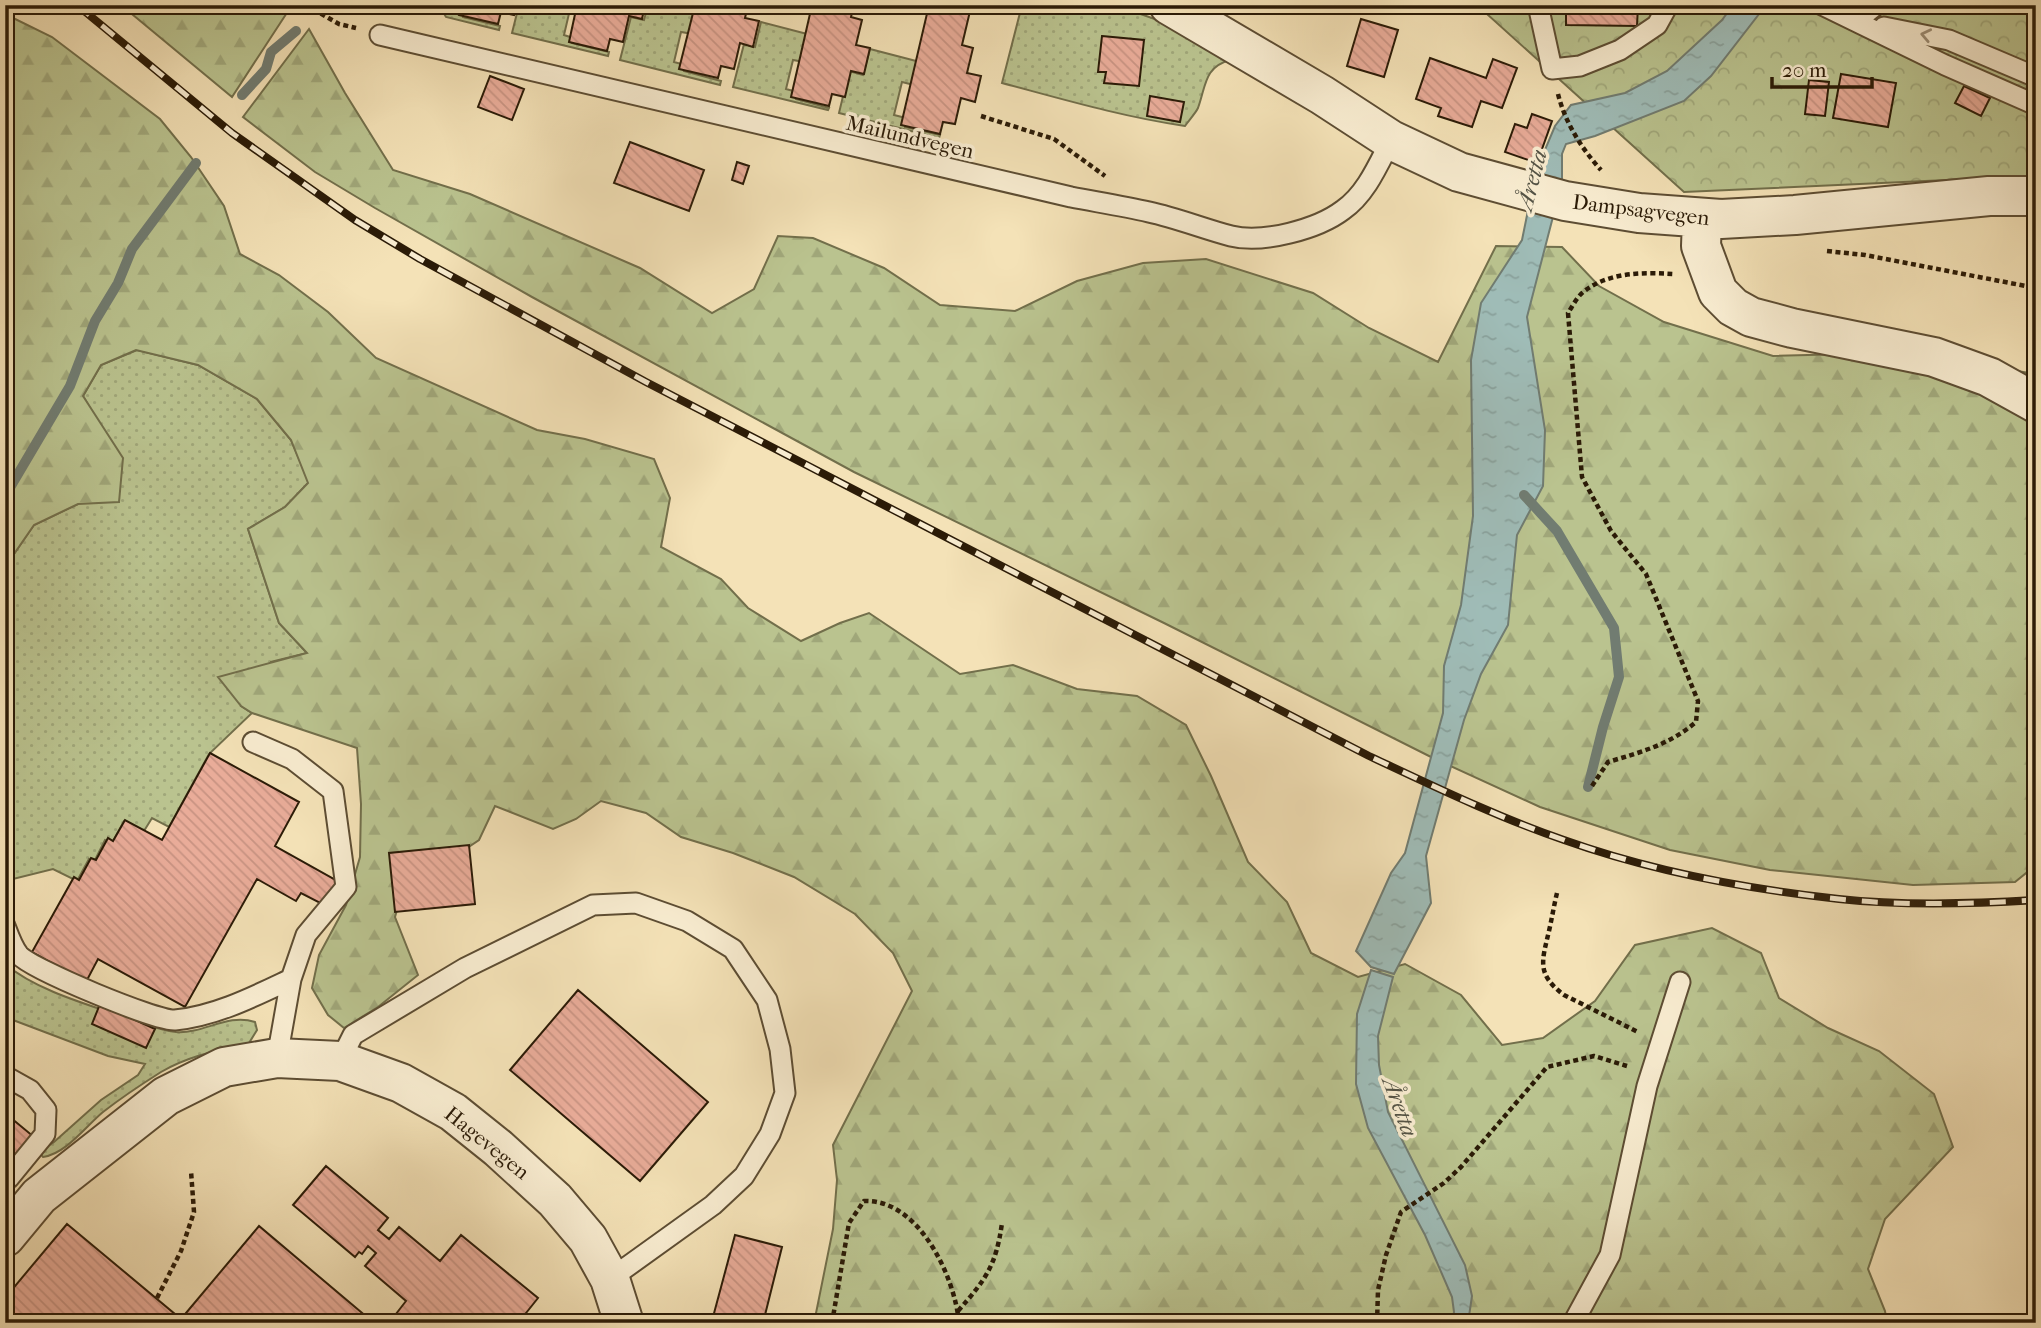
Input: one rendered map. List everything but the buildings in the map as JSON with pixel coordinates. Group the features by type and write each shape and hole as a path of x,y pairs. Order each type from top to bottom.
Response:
{"street":[{"name":"Dampsagvegen","path":"1169,5 1322,95 1391,140 1459,172 1565,201 1639,213 1702,233 1795,215 1989,196 2036,195"},
{"path":"1702,233 1718,292 1733,307 1751,317 1934,357 1989,377 2036,402"},
{"name":"Hagevegen","path":"5,1237 18,1183 166,1096 225,1067 277,1058 340,1061 401,1083 453,1112 498,1148 555,1200 588,1239 610,1279 624,1323"}],"lane":[{"path":"1538,5 1552,69 1580,66 1620,50 1657,25 1668,5"},
{"path":"1822,5 1945,65 2036,105"},
{"path":"1856,21 1876,5"},
{"path":"1856,21 1949,40 2036,76"},
{"name":"Mailundvegen","path":"380,35 1071,197 1149,212 1201,225 1234,237 1278,236 1312,228 1344,210 1367,186 1391,140"},
{"path":"253,742 292,760 333,791 346,887 306,935 291,979 277,1058"},
{"path":"340,1061 353,1035 465,968 593,905 636,903 687,921 733,949 767,1000 780,1049 785,1093 770,1134 744,1176 713,1205 610,1279"},
{"path":"5,926 18,954 44,971 81,989 173,1020 212,1013 291,979"},
{"path":"1573,1323 1610,1255 1651,1073 1680,982"},
{"path":"5,1076 30,1090 46,1110 45,1134 18,1183"}],"path":[{"path":"306,5 339,24 380,35"},
{"path":"1563,114 1589,157"},
{"path":"981,116 1054,139 1149,212"},
{"path":"1592,786 1608,762 1648,751 1680,736 1696,722 1698,701 1646,574 1611,531 1582,477 1568,313 1581,294 1611,278 1642,272 1681,275 1702,233"},
{"path":"1557,893 1542,958 1544,972 1554,988 1661,1044"},
{"path":"1377,1323 1378,1290 1386,1255 1401,1212 1461,1167 1547,1067 1594,1056 1651,1073"},
{"path":"157,1298 181,1251 194,1212 191,1171"},
{"path":"832,1323 849,1223 864,1201 883,1203 918,1226 939,1256 958,1312 958,1323"},
{"path":"958,1312 981,1285 998,1253 1002,1223"}],"green space":[{"path":"121,5 292,5 232,97"},
{"path":"439,5 456,5 455,9 464,11 463,17 500,26 499,30 446,17"},
{"path":"519,5 571,5 564,35 573,38 572,43 609,52 608,56 512,33"},
{"path":"648,5 699,7 693,34 681,32 674,62 685,65 684,71 721,81 720,85 620,60 631,17 644,20"},
{"path":"1022,5 1118,6 1166,23 1230,60 1221,63 1211,72 1198,108 1185,126 1070,101 1002,83"},
{"path":"1477,5 2036,5 2036,176 1684,192"},
{"path":"5,14 52,37 160,119 191,157 224,206 240,254 279,275 328,312 376,358 537,430 585,439 654,459 670,498 661,547 721,579 748,608 801,641 869,613 960,674 1013,665 1077,689 1137,696 1186,725 1248,862 1287,902 1311,953 1358,977 1405,964 1461,995 1502,1045 1543,1038 1595,1001 1635,945 1712,928 1761,953 1779,998 1828,1028 1879,1051 1934,1094 1953,1147 1885,1219 1868,1269 1887,1323 814,1323 833,1229 837,1180 833,1145 912,991 893,953 855,914 794,877 733,853 681,837 646,813 601,801 576,819 553,829 495,806 479,840 440,866 405,882 395,917 418,975 378,1007 344,1028 328,1015 312,988 319,955 346,905 360,857 361,804 357,748 252,713 241,706 218,677 307,653 279,623 248,529 285,507 308,483 291,440 257,399 198,365 136,350 101,365 83,396 123,458 119,502 78,504 34,525 5,567"},
{"path":"761,22 811,35 804,62 793,60 786,89 797,92 796,99 829,108 828,110 733,87 744,44 755,47"},
{"path":"309,29 393,170 470,194 640,268 712,313 754,289 778,236 813,238 884,268 940,305 1015,311 1077,281 1143,263 1206,259 1313,293 1369,328 1438,362 1496,246 1562,247 1599,286 1664,322 1773,356 1887,353 2036,374 2036,865 2015,882 1913,885 1770,870 1670,850 1540,807 1433,758 854,472 532,297 315,172 243,117"},
{"path":"870,49 920,62 914,85 902,82 894,115 906,118 905,127 940,135 939,138 839,113 849,71 863,75"},
{"path":"137,350 198,365 257,399 291,440 309,482 285,507 248,529 279,623 307,653 271,662 241,706 252,713 209,754 169,827 152,818 144,831 124,821 112,843 105,840 94,862 89,859 77,881 53,869 5,881 5,567 34,525 78,504 101,427 83,396 101,365"},
{"path":"5,964 31,981 62,995 163,1030 186,1032 245,1020 255,1022 257,1030 249,1043 171,1066 103,1112 60,1151 43,1157 39,1152 101,1100 138,1075 145,1064 108,1056 5,1017"}],"water":[{"path":"1733,5 1766,5 1711,76 1684,101 1595,136 1566,144 1562,154 1562,182 1527,317 1545,430 1543,486 1517,535 1508,625 1481,674 1464,720 1426,856 1431,903 1394,974 1371,967 1356,951 1391,873 1405,853 1443,713 1444,666 1461,605 1473,516 1471,360 1481,303 1522,240 1536,171 1555,126 1571,105 1625,93 1667,71 1722,20"},
{"path":"1371,970 1393,977 1378,1036 1379,1065 1388,1112 1465,1265 1472,1296 1468,1323 1452,1323 1452,1297 1425,1235 1368,1128 1356,1084 1357,1014"}],"waterway":[{"path":"242,95 266,69 271,52 296,31"},
{"path":"5,496 70,386 95,321 118,283 132,249 196,163"},
{"name":"Åretta","path":"1524,495 1557,531 1614,628 1619,677 1588,787"}],"railway":[{"path":"77,5 232,133 355,220 420,259 646,382 1369,756 1441,790 1514,821 1597,851 1665,870 1734,884 1804,895 1888,903 2036,900"}]}
